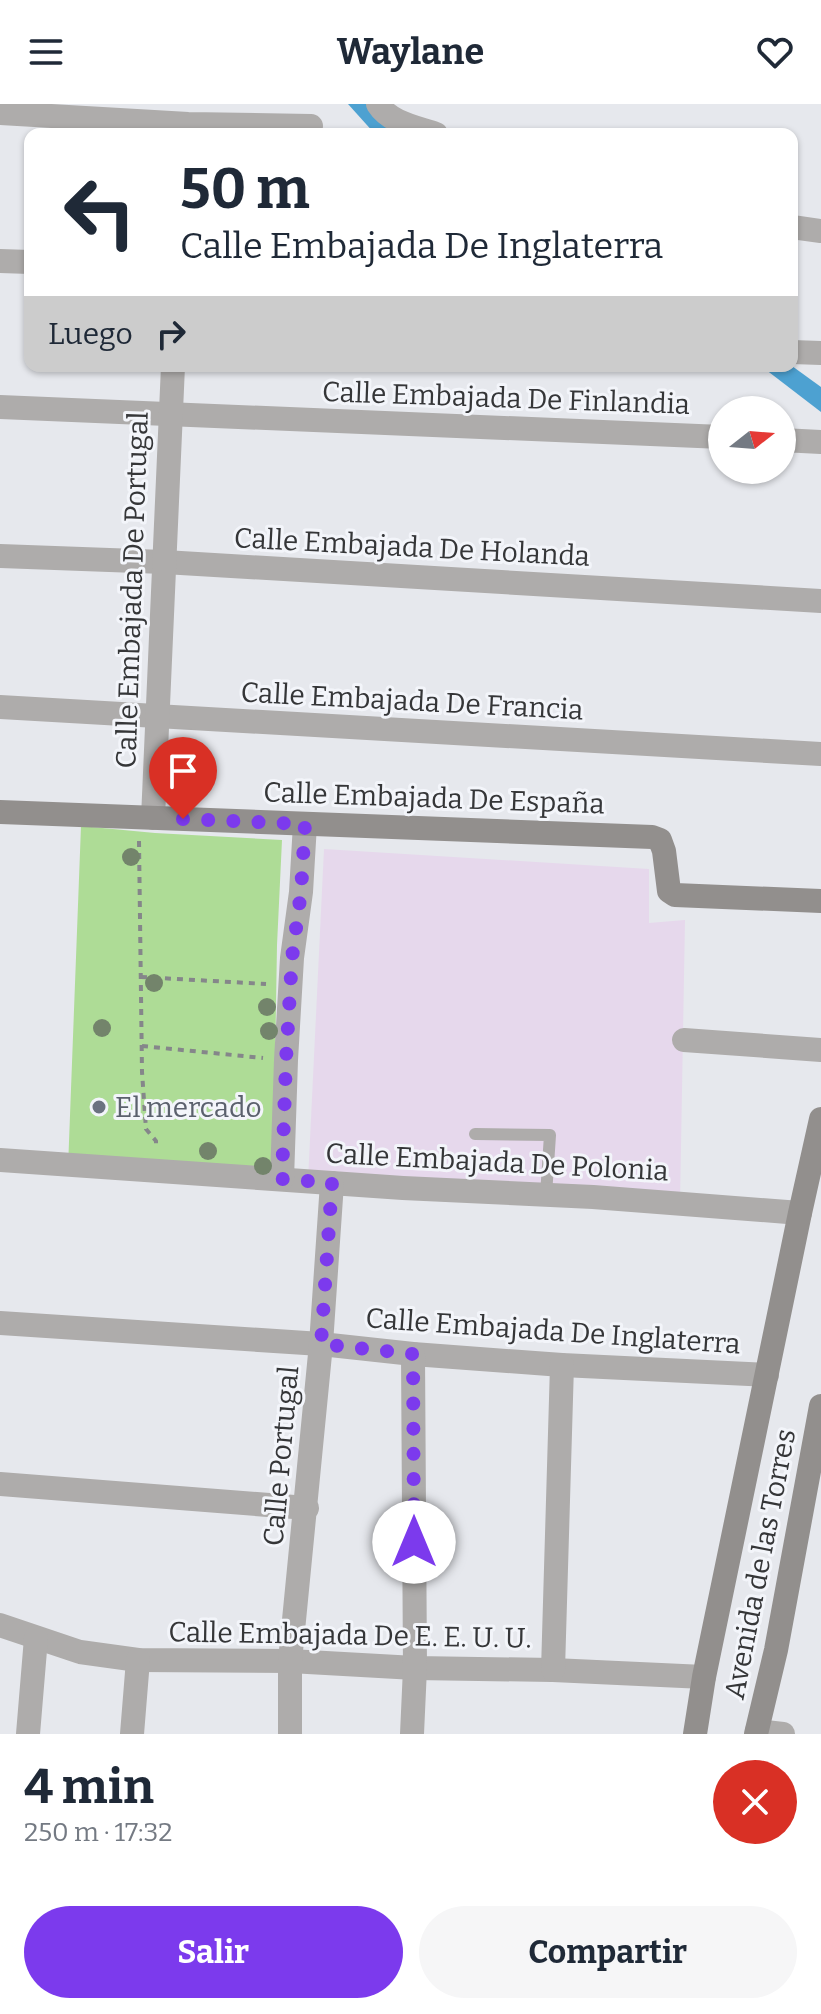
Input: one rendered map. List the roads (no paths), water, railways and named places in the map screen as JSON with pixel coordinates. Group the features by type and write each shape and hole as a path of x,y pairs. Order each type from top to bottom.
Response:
{"main road":[{"name":"Calle Embajada De España","path":"0,812 652,837 660,840 669,891 675,895 821,901"},
{"path":"695,1734 704,1677 821,1119"},
{"name":"Avenida de las Torres","path":"757,1733 776,1650 821,1406"}],"street":[{"path":"379,106 393,119 419,128"},
{"path":"0,113 311,126"},
{"path":"798,228 821,231"},
{"path":"0,261 24,262"},
{"path":"798,352 821,353"},
{"name":"Calle Embajada De Portugal","path":"146,818 156,716 173,372"},
{"name":"Calle Embajada De Finlandia","path":"0,407 708,436"},
{"path":"796,441 821,442"},
{"name":"Calle Embajada De Holanda","path":"0,556 164,562 821,601"},
{"name":"Calle Embajada De Francia","path":"0,707 821,754"},
{"path":"282,1179 290,985 305,824"},
{"path":"684,1040 821,1050"},
{"name":"Calle Embajada De Polonia","path":"0,1160 800,1213"},
{"name":"Calle Portugal","path":"290,1734 290,1661 307,1508 332,1183"},
{"name":"Calle Embajada De Inglaterra","path":"0,1323 321,1344 562,1365 767,1375"},
{"path":"412,1734 415,1668 413,1354"},
{"path":"553,1670 562,1365"},
{"path":"0,1484 307,1508"},
{"name":"Calle Embajada De E. E. U. U.","path":"0,1625 80,1652 138,1660 290,1661 704,1677"},
{"path":"28,1734 36,1638"},
{"path":"132,1734 138,1660"},
{"path":"757,1733 783,1734"}],"lane":[{"path":"475,1134 550,1135 546,1195"}],"water":[{"path":"348,104 372,104 394,128 370,128"},
{"path":"798,370 821,387 821,412 769,372"}],"place":[{"name":"El mercado","path":"99,1107"}]}
